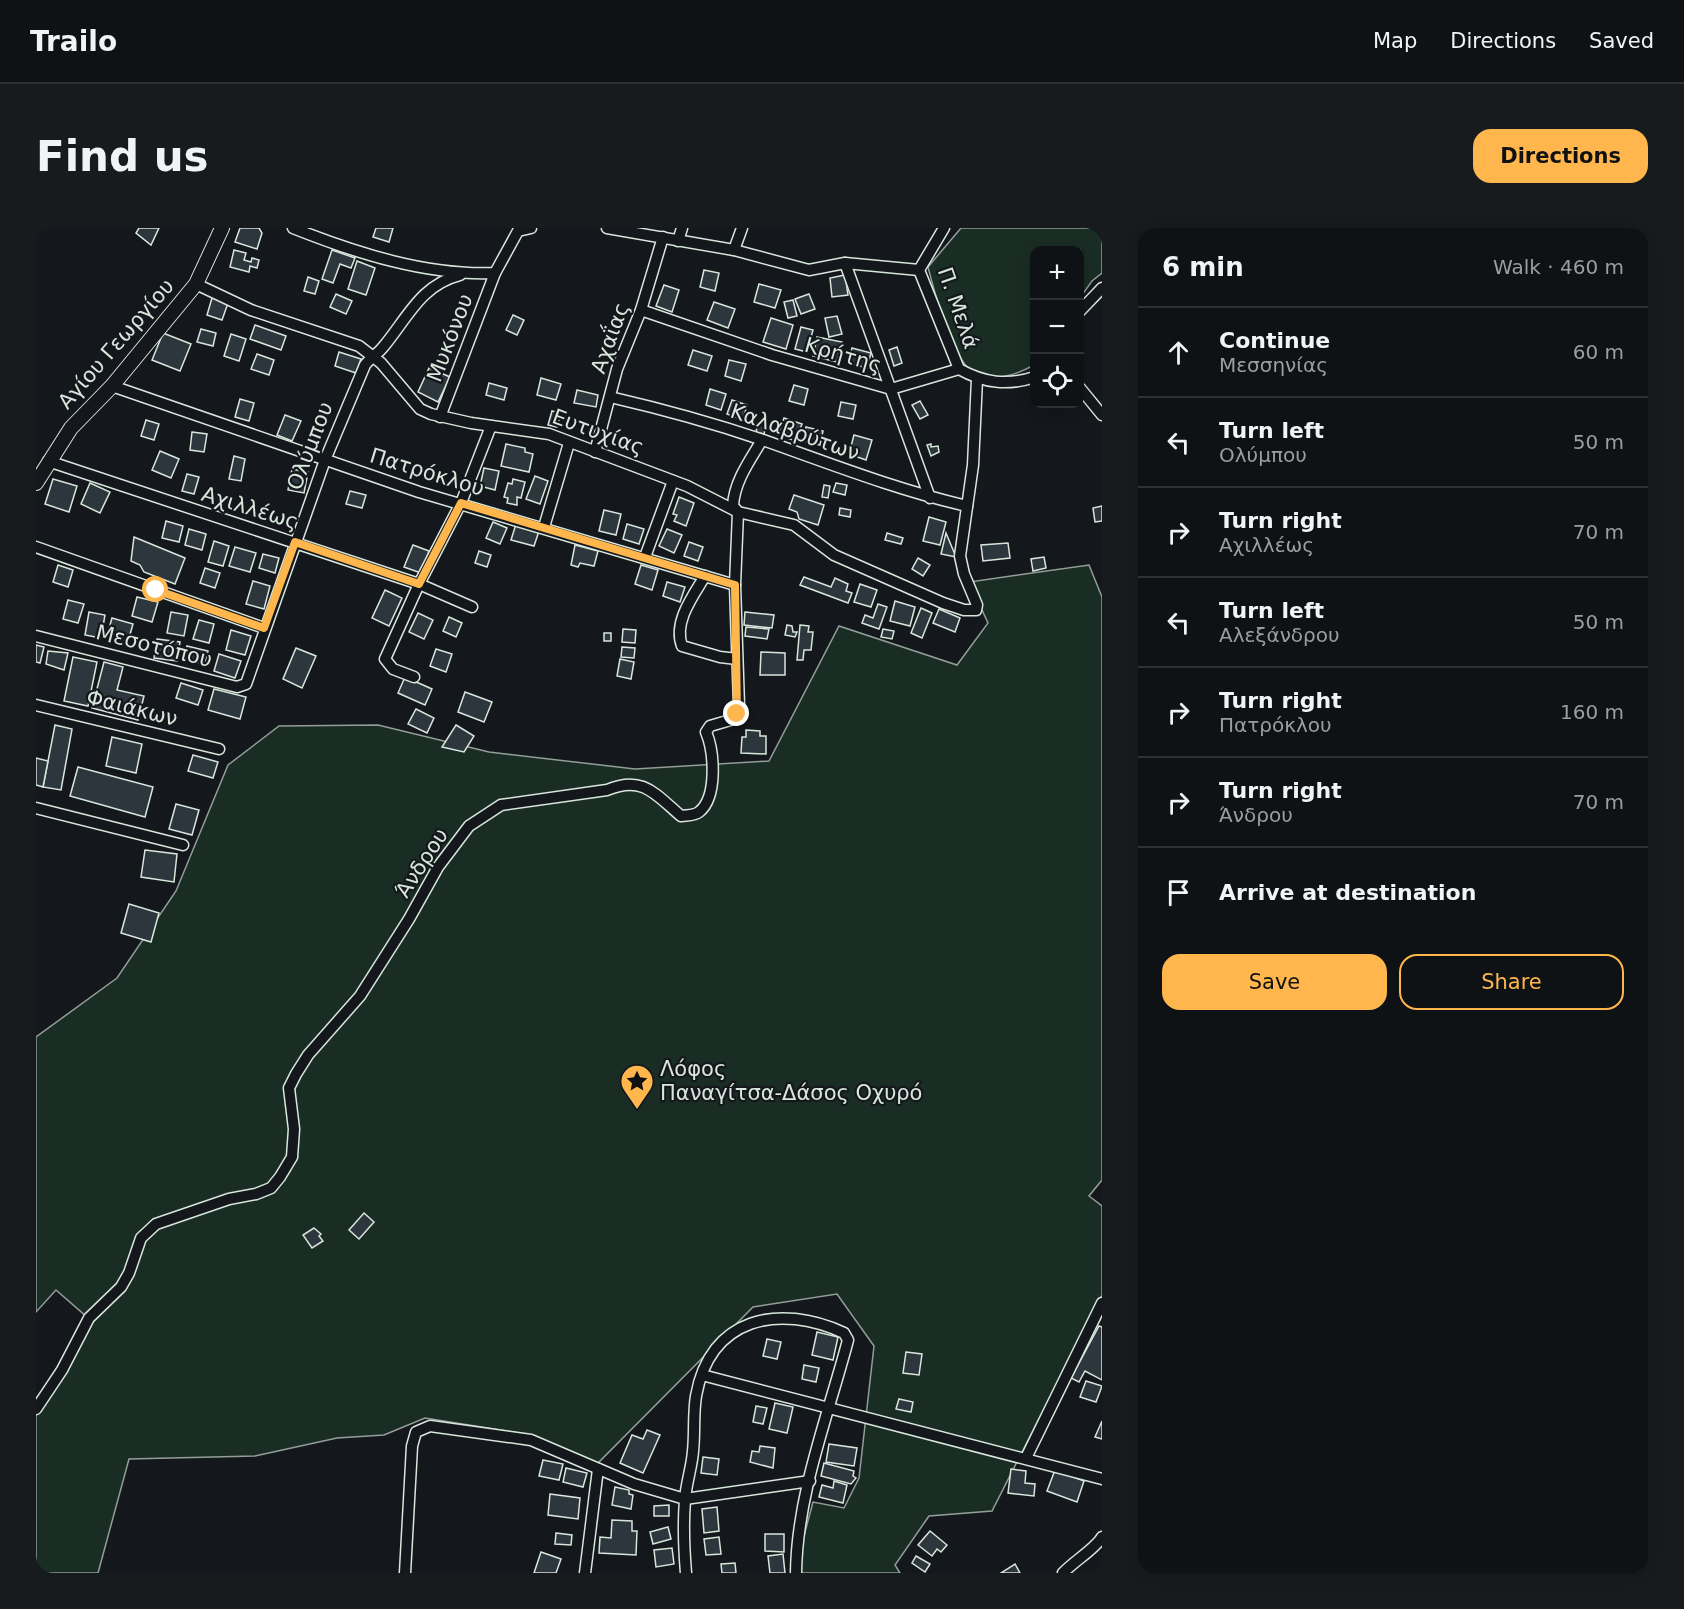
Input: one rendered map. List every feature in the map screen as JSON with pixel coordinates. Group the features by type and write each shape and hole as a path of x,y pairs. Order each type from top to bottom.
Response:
{"street":[{"name":"Αγίου Γεωργίου","path":"36,483 71,428 111,386 196,284 222,228"},
{"path":"293,228 382,257 460,274 495,273"},
{"name":"Μυκόνου","path":"440,417 495,273 518,231 531,228"},
{"path":"607,228 638,231 678,241 734,250 808,270 845,263 919,270"},
{"path":"678,241 682,228"},
{"path":"734,250 742,228"},
{"name":"Π. Μελά","path":"944,228 919,270 959,369"},
{"name":"Αχαΐας","path":"595,452 620,361 642,310 663,237"},
{"path":"845,263 930,498"},
{"name":"Ολύμπου","path":"252,670 264,628 344,410 372,355 386,344 422,296 436,283 460,274"},
{"name":"Ευτυχίας","path":"196,284 251,310 359,346 372,355 420,409 440,417 491,426 537,430 711,496 738,512 794,525 834,555 944,603 975,611 977,605 960,556 968,506"},
{"path":"1084,307 1102,288"},
{"name":"Κρήτης","path":"642,310 772,355 891,389 959,369"},
{"path":"959,369 977,379 1018,382 1030,378"},
{"path":"968,506 976,431 977,379"},
{"name":"Πατρόκλου","path":"111,386 325,460 735,585"},
{"path":"1084,393 1102,415"},
{"name":"Καλαβρύτων","path":"610,397 684,415 930,498 968,506"},
{"path":"414,677 393,669 385,659 419,584 461,503 491,426"},
{"name":"Άνδρου","path":"36,1409 62,1370 88,1317 121,1287 129,1274 145,1231 156,1224 229,1199 256,1194 271,1188 280,1177 292,1157 294,1129 289,1088 296,1074 308,1054 360,996 409,919 438,867 470,826 501,805 607,790 623,784 649,787 681,816 698,812 707,799 714,767 713,749 707,729 728,722 737,714 735,585 738,512 733,506 735,491 762,440"},
{"path":"544,527 569,443"},
{"name":"Αχιλλέως","path":"48,461 419,584 472,607"},
{"path":"645,557 673,481"},
{"path":"36,547 264,628"},
{"path":"705,576 681,622 679,638 682,646 720,657 737,659"},
{"name":"Μεσοτόπου","path":"36,636 237,687 246,684 252,670"},
{"name":"Φαιάκων","path":"36,705 219,749"},
{"path":"36,808 183,844"},
{"path":"1026,1458 1102,1303"},
{"path":"686,1573 685,1499 693,1452 696,1395 702,1375 707,1363 725,1338 745,1323 775,1318 836,1329 844,1332 848,1340 827,1410 810,1481 796,1555 796,1573"},
{"path":"702,1375 771,1392 827,1410 1026,1458 1102,1479"},
{"path":"405,1573 413,1438 421,1428 439,1426 532,1440 634,1484 685,1499 810,1481"},
{"path":"585,1573 598,1469"},
{"path":"1063,1573 1079,1556 1101,1542"}],"green space":[{"path":"961,228 1102,228 1102,273 1092,281 1084,292 1084,246 1030,246 1030,367 1009,376 981,377 971,371 962,360 940,311 928,267"},
{"path":"1089,565 1102,597 1102,1180 1089,1196 1102,1206 1102,1295 992,1511 929,1516 895,1565 900,1573 798,1573 796,1566 813,1502 844,1508 859,1478 874,1346 837,1294 753,1307 597,1464 531,1435 425,1418 384,1435 337,1438 255,1456 129,1459 98,1573 36,1573 36,1401 88,1318 56,1290 36,1312 36,1037 117,978 176,891 228,765 279,726 378,725 489,752 635,769 769,761 839,626 957,665 988,623 969,582"}],"building":[{"path":"139,228 159,228 151,245 136,233"},
{"path":"240,228 259,228 262,233 257,249 235,242"},
{"path":"376,228 393,228 389,242 373,237"},
{"path":"234,250 246,253 244,260 251,262 252,258 259,260 257,268 250,266 249,272 230,267"},
{"path":"332,250 355,258 351,268 340,264 333,283 322,279"},
{"path":"357,261 375,268 366,295 348,289"},
{"path":"704,270 719,273 715,291 700,287"},
{"path":"845,275 848,295 832,297 830,278"},
{"path":"308,277 319,281 315,294 304,291"},
{"path":"759,284 781,290 775,308 754,302"},
{"path":"664,285 679,290 672,312 656,306"},
{"path":"336,294 352,301 346,314 330,307"},
{"path":"809,294 815,309 801,314 795,299"},
{"path":"212,298 228,303 222,320 207,315"},
{"path":"793,300 797,316 788,318 784,302"},
{"path":"714,302 735,309 728,328 707,320"},
{"path":"513,315 524,320 517,335 506,330"},
{"path":"837,316 842,334 829,337 825,318"},
{"path":"771,318 793,325 786,349 763,342"},
{"path":"255,325 286,336 281,350 250,339"},
{"path":"801,327 813,330 807,352 795,349"},
{"path":"201,329 216,333 213,346 197,342"},
{"path":"163,333 191,344 180,371 152,360"},
{"path":"231,334 246,339 239,361 224,356"},
{"path":"817,337 842,342 837,362 813,356"},
{"path":"897,347 902,363 894,366 889,350"},
{"path":"852,348 871,353 867,368 848,363"},
{"path":"693,350 712,356 707,371 688,365"},
{"path":"339,352 361,359 356,373 335,366"},
{"path":"257,354 274,360 269,375 251,369"},
{"path":"729,360 746,364 741,381 725,376"},
{"path":"429,368 450,377 438,402 418,392"},
{"path":"541,378 561,384 556,400 537,395"},
{"path":"489,383 507,388 504,400 486,395"},
{"path":"794,385 808,389 804,405 789,401"},
{"path":"710,389 726,394 721,410 706,405"},
{"path":"577,390 598,395 596,407 574,403"},
{"path":"240,399 254,403 249,421 235,417"},
{"path":"732,400 747,405 743,420 727,414"},
{"path":"920,401 928,415 920,419 912,405"},
{"path":"841,402 856,405 853,419 838,416"},
{"path":"552,411 561,413 557,427 548,425"},
{"path":"285,415 301,421 292,441 277,435"},
{"path":"784,418 802,424 796,441 778,435"},
{"path":"146,420 159,424 154,440 141,436"},
{"path":"758,423 766,425 764,434 756,432"},
{"path":"806,427 823,431 820,445 803,441"},
{"path":"192,432 207,434 204,452 190,450"},
{"path":"854,435 872,440 866,460 849,454"},
{"path":"506,444 525,448 525,452 533,454 529,472 501,466"},
{"path":"931,444 931,447 938,446 939,452 931,456 927,445"},
{"path":"160,451 179,459 171,478 152,470"},
{"path":"234,456 245,459 241,481 229,479"},
{"path":"484,468 499,471 495,490 480,486"},
{"path":"292,469 308,472 304,493 288,490"},
{"path":"187,474 199,477 194,494 182,491"},
{"path":"535,476 548,481 540,504 526,499"},
{"path":"53,479 77,486 69,512 45,504"},
{"path":"513,479 525,482 521,498 517,497 517,505 507,503 508,498 504,497 508,483 512,484"},
{"path":"90,483 110,492 100,513 81,504"},
{"path":"836,483 847,485 845,495 833,492"},
{"path":"824,485 830,486 828,498 822,497"},
{"path":"350,491 366,495 362,508 346,504"},
{"path":"794,495 824,505 818,525 799,519 797,512 789,509"},
{"path":"679,497 694,503 686,526 674,521 677,515 673,514"},
{"path":"1102,506 1102,521 1095,522 1093,508"},
{"path":"840,508 851,510 850,517 839,515"},
{"path":"604,510 621,514 616,535 599,531"},
{"path":"929,517 946,522 940,545 923,541"},
{"path":"166,521 183,526 179,542 162,538"},
{"path":"493,522 507,528 500,544 486,538"},
{"path":"516,524 539,531 534,546 511,540"},
{"path":"627,524 644,529 639,544 623,539"},
{"path":"189,529 206,534 202,550 185,545"},
{"path":"667,529 682,535 674,553 659,546"},
{"path":"887,533 903,538 901,544 885,540"},
{"path":"946,533 956,557 941,554"},
{"path":"134,537 185,558 175,584 144,572 140,565 131,561"},
{"path":"214,541 229,546 223,566 208,562"},
{"path":"689,542 703,547 698,561 684,556"},
{"path":"1008,543 1010,558 983,561 981,545"},
{"path":"413,545 429,551 421,573 404,567"},
{"path":"575,545 598,551 594,566 580,563 578,567 571,565"},
{"path":"235,547 256,553 250,572 229,566"},
{"path":"479,551 491,555 487,567 475,563"},
{"path":"263,554 279,558 275,573 259,568"},
{"path":"1044,557 1046,568 1033,571 1031,559"},
{"path":"918,558 930,565 923,576 912,569"},
{"path":"58,565 73,570 68,587 53,582"},
{"path":"641,565 658,570 652,590 635,584"},
{"path":"205,568 220,573 215,588 200,583"},
{"path":"804,577 831,587 835,578 848,584 846,591 852,593 848,603 800,585"},
{"path":"253,581 270,586 264,609 246,604"},
{"path":"667,582 685,587 680,602 663,596"},
{"path":"860,584 877,590 871,607 854,602"},
{"path":"385,590 402,598 389,626 372,618"},
{"path":"137,597 158,602 152,622 132,616"},
{"path":"68,600 84,604 78,623 63,619"},
{"path":"895,601 915,607 910,626 890,621"},
{"path":"878,604 887,607 879,629 862,623 865,615 873,618"},
{"path":"921,608 932,613 922,638 911,633"},
{"path":"939,609 960,618 955,632 933,623"},
{"path":"89,612 105,615 101,638 85,635"},
{"path":"171,612 188,615 184,636 167,633"},
{"path":"745,612 774,615 772,628 744,625"},
{"path":"418,613 433,620 424,639 409,632"},
{"path":"449,617 462,623 456,637 443,631"},
{"path":"112,618 133,624 127,645 106,639"},
{"path":"199,620 214,624 209,643 193,639"},
{"path":"787,625 792,626 793,632 797,632 795,637 785,635"},
{"path":"800,625 809,626 808,632 813,632 811,650 804,650 803,660 797,660"},
{"path":"746,627 769,629 767,639 745,636"},
{"path":"623,629 636,630 635,643 622,642"},
{"path":"883,629 894,631 892,639 881,637"},
{"path":"231,630 251,636 245,655 226,650"},
{"path":"604,633 611,633 611,641 604,641"},
{"path":"157,639 180,642 177,661 154,658"},
{"path":"36,645 44,647 40,663 36,662"},
{"path":"187,646 208,651 205,664 184,660"},
{"path":"622,647 635,648 634,658 621,657"},
{"path":"296,648 316,656 302,688 283,679"},
{"path":"436,649 452,654 446,672 430,666"},
{"path":"48,651 68,653 64,670 46,664"},
{"path":"761,652 785,653 785,675 760,675"},
{"path":"219,654 241,661 235,678 214,671"},
{"path":"73,657 97,662 88,706 64,701"},
{"path":"620,659 634,662 631,679 617,676"},
{"path":"104,662 123,667 117,690 144,696 138,720 92,708"},
{"path":"405,677 432,689 425,705 398,693"},
{"path":"181,683 203,690 198,705 176,698"},
{"path":"214,689 246,697 240,719 208,710"},
{"path":"465,692 492,702 484,722 458,712"},
{"path":"416,709 434,718 427,733 408,724"},
{"path":"55,725 72,729 61,790 43,787"},
{"path":"456,725 474,736 464,752 442,747"},
{"path":"746,730 760,731 760,736 766,736 766,754 741,753 742,737 746,737"},
{"path":"112,737 142,744 136,773 106,766"},
{"path":"193,755 218,762 213,778 188,771"},
{"path":"36,758 48,761 43,787 36,785"},
{"path":"78,767 153,787 145,817 70,796"},
{"path":"176,804 199,810 192,835 169,829"},
{"path":"145,850 177,854 174,882 141,877"},
{"path":"129,904 159,913 151,942 121,933"},
{"path":"364,1213 374,1222 359,1239 349,1230"},
{"path":"314,1228 321,1234 319,1236 323,1241 312,1248 303,1235"},
{"path":"1099,1326 1102,1327 1102,1380 1085,1371 1079,1382 1071,1378"},
{"path":"817,1332 838,1337 833,1360 812,1355"},
{"path":"767,1339 781,1342 777,1359 763,1356"},
{"path":"906,1352 922,1354 919,1375 903,1373"},
{"path":"804,1365 819,1368 816,1382 802,1379"},
{"path":"1086,1381 1102,1386 1096,1402 1080,1397"},
{"path":"899,1399 913,1402 911,1412 896,1409"},
{"path":"775,1403 793,1407 787,1433 769,1429"},
{"path":"756,1406 767,1408 763,1424 753,1422"},
{"path":"1102,1421 1102,1439 1095,1437"},
{"path":"647,1430 660,1435 643,1473 620,1463 632,1435 643,1439"},
{"path":"829,1444 857,1448 854,1466 826,1462"},
{"path":"760,1446 775,1448 773,1468 750,1462 752,1451 759,1452"},
{"path":"703,1457 719,1459 717,1475 701,1473"},
{"path":"543,1460 563,1464 559,1480 539,1476"},
{"path":"824,1463 854,1471 853,1476 856,1478 851,1484 821,1476"},
{"path":"566,1468 587,1473 583,1487 563,1482"},
{"path":"1011,1469 1026,1471 1025,1483 1035,1484 1034,1496 1008,1493"},
{"path":"1055,1470 1084,1481 1077,1502 1047,1491"},
{"path":"834,1481 847,1485 843,1503 819,1497 822,1485 833,1488"},
{"path":"615,1487 629,1490 629,1494 633,1495 631,1509 612,1505"},
{"path":"550,1494 580,1498 578,1519 548,1515"},
{"path":"669,1505 669,1516 654,1516 654,1506"},
{"path":"717,1507 719,1531 704,1533 702,1509"},
{"path":"612,1520 632,1521 632,1531 637,1531 636,1555 599,1553 600,1537 611,1538"},
{"path":"668,1527 671,1539 653,1544 650,1532"},
{"path":"930,1531 947,1545 941,1552 937,1549 932,1556 918,1545"},
{"path":"556,1533 572,1535 571,1545 555,1544"},
{"path":"765,1534 784,1534 784,1552 765,1551"},
{"path":"719,1537 721,1554 706,1555 704,1539"},
{"path":"672,1548 674,1564 656,1567 654,1550"},
{"path":"541,1552 561,1559 556,1573 534,1573"},
{"path":"783,1554 785,1573 770,1573 768,1556"},
{"path":"916,1556 930,1564 925,1572 912,1563"},
{"path":"735,1563 736,1573 722,1573 721,1564"},
{"path":"1015,1564 1020,1573 1001,1573"}],"place":[{"name":"Λόφος Παναγίτσα-Δάσος Οχυρό","path":"637,1110"}],"route":[{"path":"156,590 264,628 295,542 419,584 461,503 735,585 739,706 737,714"}]}
